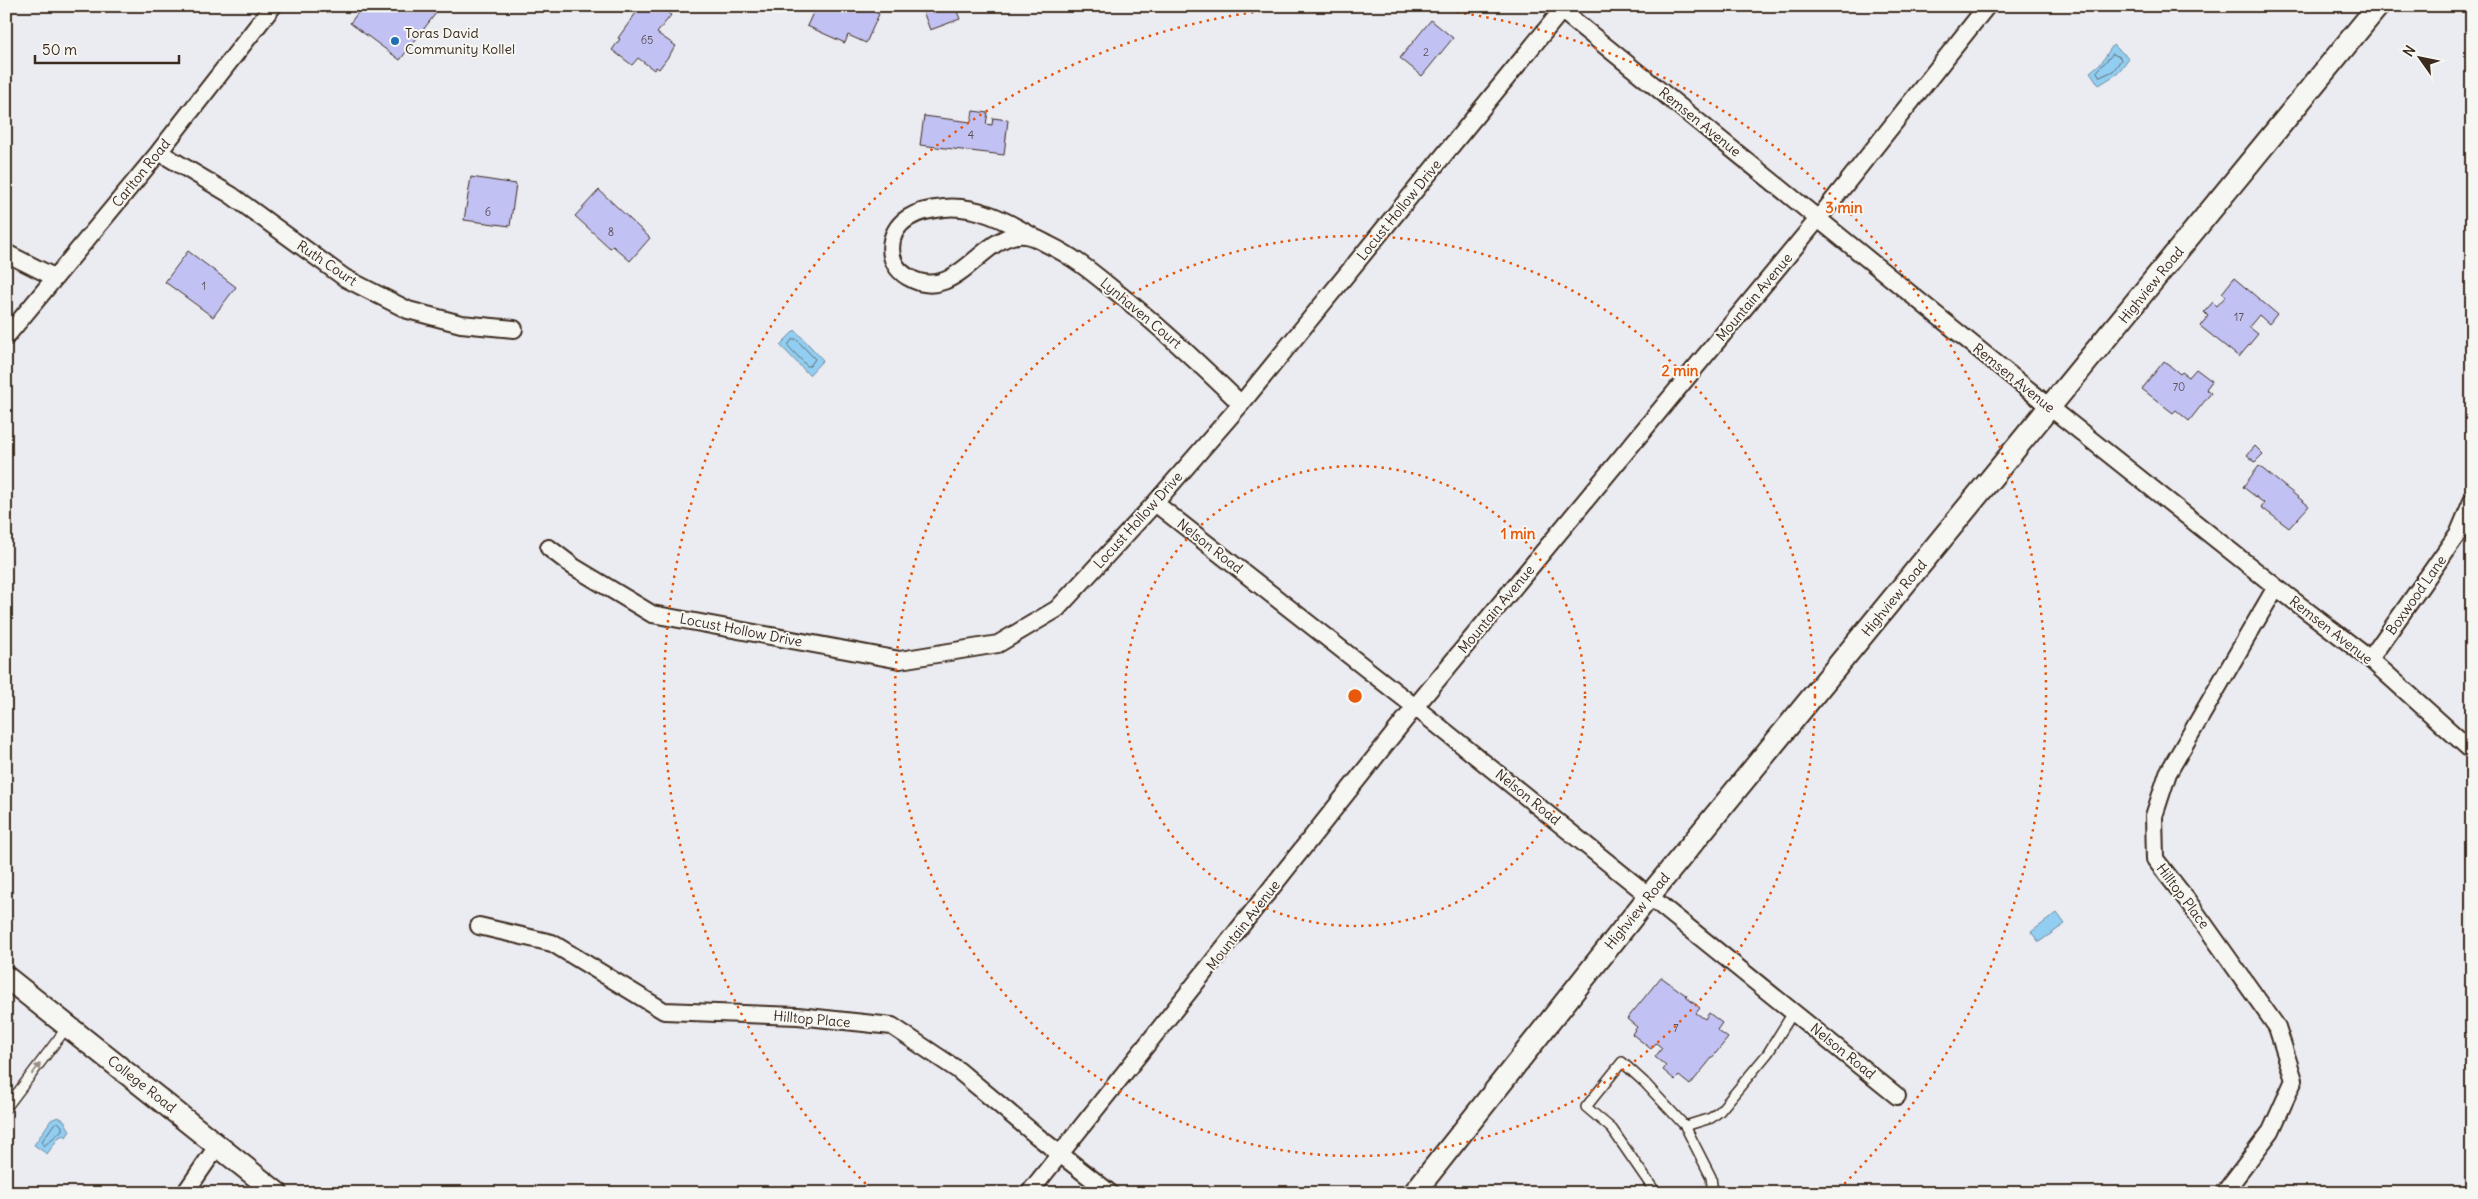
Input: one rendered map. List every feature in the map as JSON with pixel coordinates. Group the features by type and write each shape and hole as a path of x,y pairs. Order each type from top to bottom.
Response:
{"street":[{"name":"Carlton Road","path":"6,337 159,152 273,6"},
{"name":"Mountain Avenue","path":"1029,1193 1415,706 1818,219 1987,6"},
{"name":"Highview Road","path":"1414,1193 1650,895 2051,408 2378,6"},
{"name":"Remsen Avenue","path":"1559,8 2051,408 2276,588 2370,659 2472,751"},
{"name":"Locust Hollow Drive","path":"548,548 574,567 652,614 900,660 998,644 1057,608 1155,503 1241,404 1559,8"},
{"name":"Ruth Court","path":"159,152 231,195 346,278 408,310 461,324 514,329"},
{"name":"Lynhaven Court","path":"1032,236 1018,235 1007,239 960,272 934,284 919,282 908,277 898,270 892,258 892,236 898,226 921,211 945,208 983,212 1007,222 1072,256 1152,319 1241,404"},
{"path":"6,253 54,278"},
{"name":"Boxwood Lane","path":"2370,659 2459,532 2472,501"},
{"name":"Nelson Road","path":"1155,503 1415,706 1897,1096"},
{"name":"Hilltop Place","path":"2224,1193 2271,1131 2294,1080 2277,1027 2187,900 2155,859 2154,816 2168,773 2276,588"},
{"name":"Hilltop Place","path":"479,926 552,943 664,1011 798,1016 892,1026 958,1070 1110,1193"},
{"name":"College Road","path":"6,977 277,1193"},
{"path":"185,1193 218,1145"}],"lane":[{"path":"1685,1126 1711,1118 1720,1111 1768,1053 1794,1011"},
{"path":"6,1108 69,1026"},
{"path":"1656,1193 1612,1129 1586,1107 1622,1062 1644,1082 1685,1126 1711,1177 1712,1186 1710,1193"}],"water":[{"path":"2113,45 2129,58 2117,74 2099,85 2090,72 2101,63"},
{"path":"795,330 823,360 809,375 780,345"},
{"path":"2057,913 2065,924 2039,942 2031,932"},
{"path":"58,1117 64,1120 70,1131 66,1137 64,1135 59,1137 47,1154 34,1145 51,1120"}],"building":[{"name":"Toras David Community Kollel","path":"363,6 427,6 436,13 400,60 350,23"},
{"path":"641,6 659,6 671,15 657,33 676,46 659,69 656,67 654,70 638,58 632,65 612,50 620,39 618,38"},
{"path":"816,6 861,6 879,14 866,43 848,35 845,43 807,26"},
{"path":"921,6 955,6 960,19 930,30"},
{"path":"1431,20 1453,38 1422,76 1400,58"},
{"path":"973,111 988,113 986,124 992,125 993,118 1008,120 1004,155 920,145 924,116 971,122"},
{"path":"471,177 516,184 510,226 464,220"},
{"path":"599,190 650,238 630,261 613,246 610,248 575,216"},
{"path":"188,251 236,287 213,317 165,282"},
{"path":"2234,278 2277,314 2269,324 2259,315 2249,327 2258,334 2239,357 2200,326 2208,316 2204,312 2213,302 2217,306 2226,296 2222,293"},
{"path":"2164,361 2180,374 2182,372 2189,377 2196,369 2212,381 2206,389 2211,393 2189,421 2176,410 2173,413 2142,389"},
{"path":"2255,446 2263,454 2255,462 2247,455"},
{"path":"2259,466 2309,506 2289,528 2261,507 2264,503 2243,487"},
{"path":"1661,977 1700,1008 1696,1013 1705,1019 1709,1013 1722,1023 1717,1030 1728,1038 1690,1085 1679,1076 1675,1080 1663,1070 1666,1066 1655,1057 1662,1048 1656,1043 1651,1049 1632,1034 1637,1027 1627,1019"}],"place":[{"name":"Toras David Community Kollel","path":"395,41"}]}
